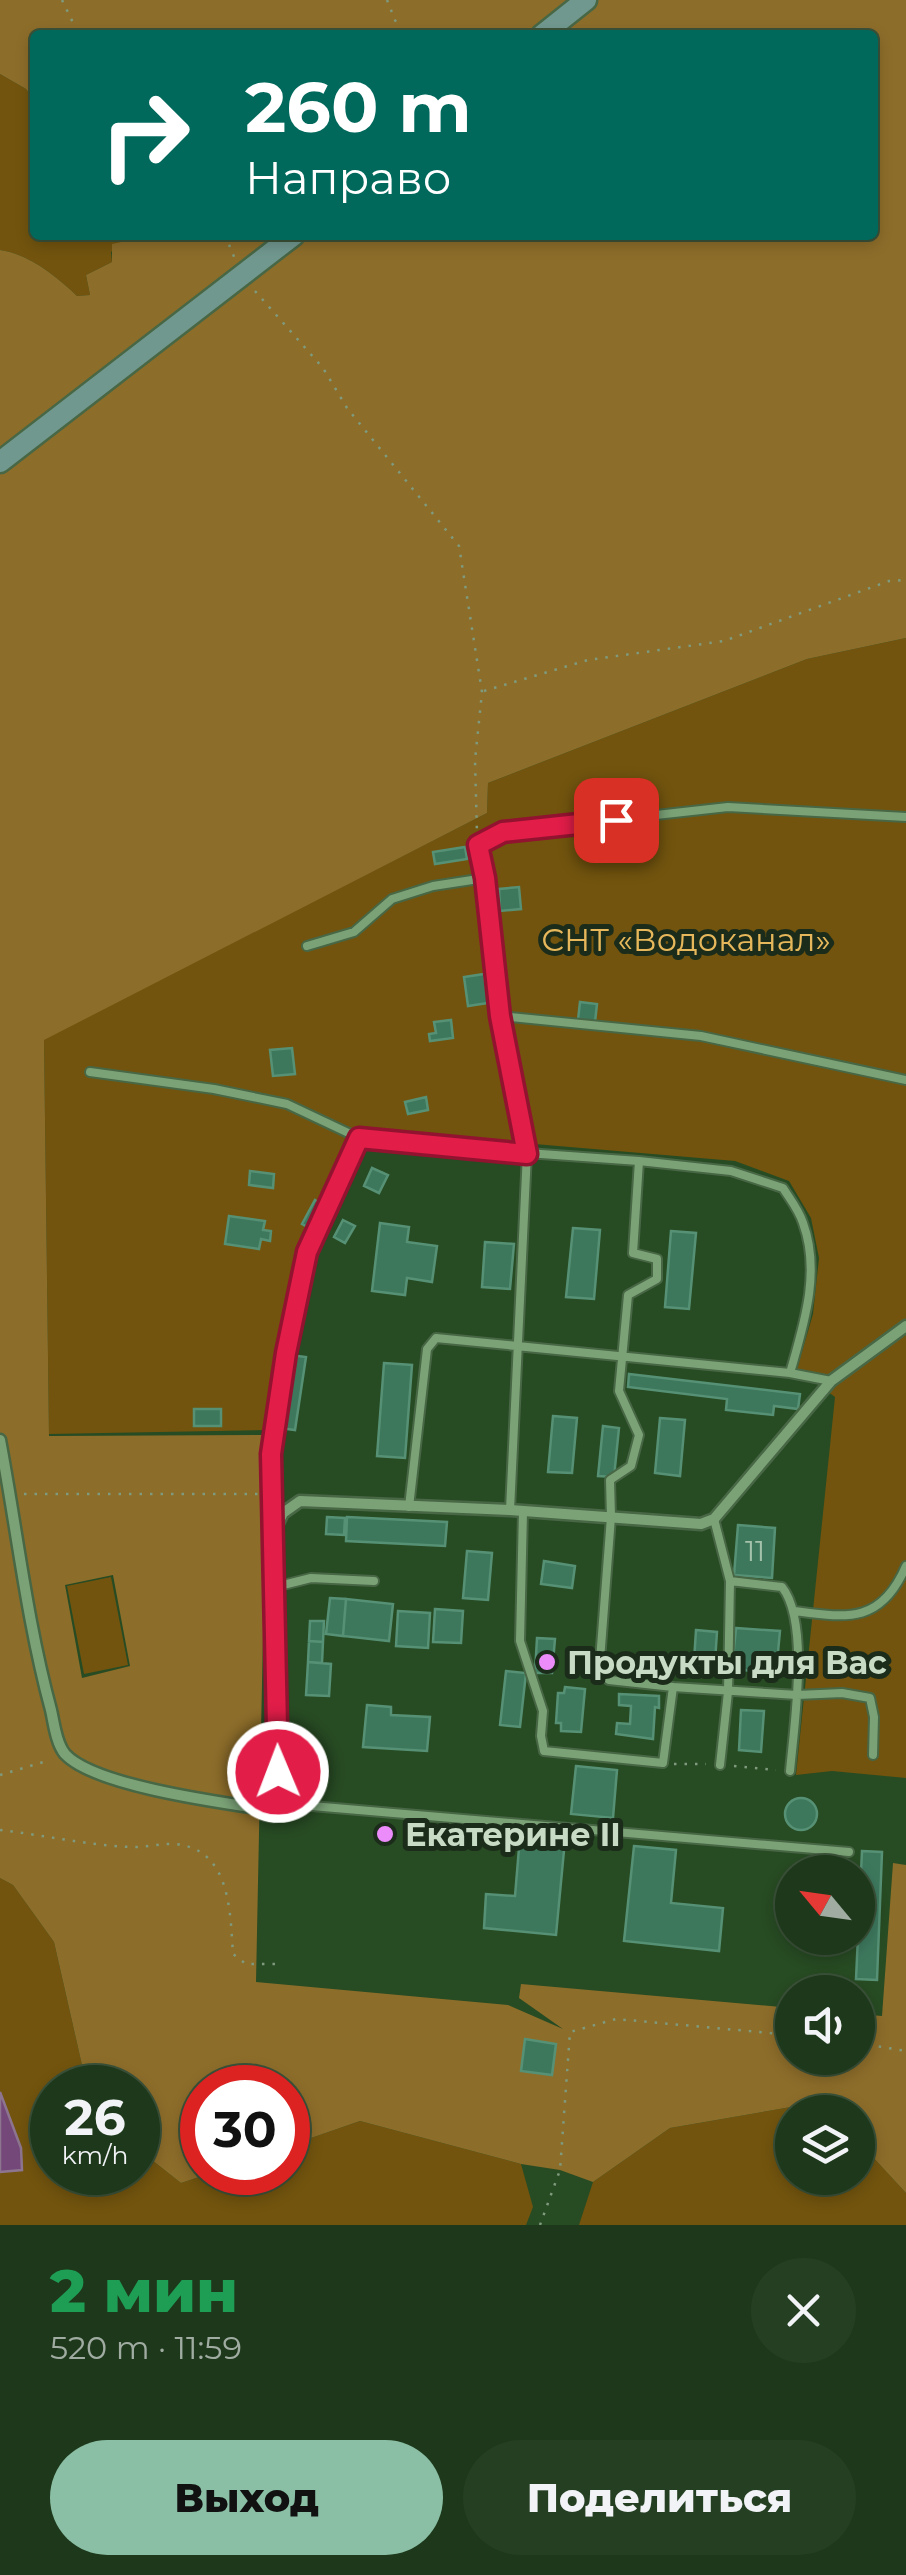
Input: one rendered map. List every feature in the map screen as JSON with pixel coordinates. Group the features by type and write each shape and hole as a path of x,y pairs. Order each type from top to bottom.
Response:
{"street":[{"path":"548,30 586,0"},
{"path":"0,462 288,240"},
{"path":"0,1440 44,1684 66,1755 108,1776 200,1800 277,1812 274,1533 283,1512 300,1501 516,1511 686,1525 714,1519 831,1380 906,1326"}],"lane":[{"path":"672,1687 663,1764 544,1750 543,1711 520,1641 516,1511 516,1348 527,1154 500,1016 478,845 503,832 728,807 906,817"},
{"path":"307,946 354,932 392,899 433,886 485,878"},
{"path":"500,1016 701,1036 906,1080"},
{"path":"90,1072 214,1089 287,1104 359,1138 731,1170 783,1188 803,1220 811,1256 808,1310 790,1373"},
{"path":"274,1533 271,1454 307,1252 359,1138"},
{"path":"639,1161 632,1253 657,1259 657,1280 628,1295 620,1392 639,1435 631,1466 610,1480 611,1517 599,1673 609,1680 672,1687 728,1692 842,1693 870,1698 873,1754"},
{"path":"409,1506 426,1349 436,1338 831,1380"},
{"path":"714,1519 730,1582 728,1692 720,1765"},
{"path":"796,1611 850,1618 874,1606 899,1582 906,1566"},
{"path":"275,1587 311,1578 374,1581"},
{"path":"730,1582 782,1587 796,1611 797,1694 790,1771"},
{"path":"277,1812 300,1805 849,1852"}],"path":[{"path":"62,0 77,30"},
{"path":"388,0 400,30"},
{"path":"227,240 242,277 322,368 347,408 458,546 482,692 475,760 476,826"},
{"path":"482,692 588,660 724,641 890,581 906,580"},
{"path":"10,1494 272,1494"},
{"path":"0,1775 66,1755"},
{"path":"0,1830 131,1847 190,1846 221,1872 228,1896 234,1954 246,1964 280,1964"},
{"path":"540,2225 560,2170 570,2032 616,2019 775,2033"},
{"path":"875,2045 906,2050"}],"green space":[{"path":"0,74 30,94 30,240 132,240 111,252 112,262 86,275 90,295 77,296 32,261 0,250"},
{"name":"СНТ «Водоканал»","path":"906,638 906,1778 832,1771 796,1775 835,1397 797,1369 813,1314 819,1258 811,1218 789,1181 735,1161 358,1129 301,1251 279,1350 267,1430 49,1434 44,1039 487,813 488,783 807,659"},
{"path":"111,1577 128,1665 84,1674 67,1586"},
{"path":"0,1878 13,1885 54,1942 82,2065 30,2065 30,2195 160,2195 160,2166 180,2182 180,2195 310,2195 310,2138 360,2121 521,2164 533,2207 526,2225 0,2225 0,2172 22,2170 21,2148 0,2092"},
{"path":"775,2110 775,2195 875,2195 875,2159 906,2193 906,2225 579,2225 593,2182 670,2128"}],"shaded area":[{"path":"0,0 906,0 906,638 807,659 488,783 487,813 44,1040 49,1436 267,1435 256,1982 508,2005 563,2029 519,1998 521,1984 775,2006 775,2075 875,2075 875,2015 882,2016 893,1863 906,1865 906,2193 875,2159 875,2095 775,2095 775,2110 670,2128 593,2182 560,2170 521,2164 360,2121 310,2138 310,2065 180,2065 180,2182 160,2166 160,2065 82,2065 54,1942 13,1885 0,1878 0,250 32,261 77,296 90,295 86,275 112,262 112,244 130,240 878,240 878,30 30,30 30,94 0,74","holes":["113,1575 130,1666 82,1678 65,1585"]},
{"path":"0,2092 21,2148 22,2170 0,2172"}],"building":[{"path":"465,847 467,859 435,864 433,852"},
{"path":"519,887 521,909 500,911 499,889"},
{"path":"484,974 488,1003 468,1006 464,977"},
{"path":"580,1002 597,1004 595,1022 578,1020"},
{"path":"451,1020 453,1038 430,1041 429,1034 436,1033 434,1022"},
{"path":"292,1048 295,1074 273,1076 270,1050"},
{"path":"426,1097 428,1110 408,1114 405,1102"},
{"path":"372,1168 388,1175 379,1193 364,1186"},
{"path":"250,1171 274,1174 273,1188 249,1185"},
{"path":"315,1200 325,1206 313,1230 302,1224"},
{"path":"229,1216 265,1221 263,1230 271,1231 270,1241 261,1239 259,1249 225,1244"},
{"path":"343,1220 355,1226 345,1243 334,1237"},
{"path":"380,1223 409,1227 407,1242 437,1246 432,1282 407,1278 405,1295 372,1291"},
{"path":"573,1228 600,1230 594,1299 566,1297"},
{"path":"671,1231 696,1233 689,1309 665,1307"},
{"path":"485,1242 514,1244 510,1289 482,1287"},
{"path":"290,1355 306,1357 295,1430 279,1428"},
{"path":"384,1363 412,1365 405,1458 377,1456"},
{"path":"629,1374 800,1394 798,1409 774,1406 773,1415 726,1410 727,1399 628,1387"},
{"path":"194,1409 221,1409 221,1426 194,1426"},
{"path":"553,1416 577,1418 572,1473 548,1472"},
{"path":"660,1418 685,1420 680,1476 655,1473"},
{"path":"603,1426 619,1428 614,1477 598,1476"},
{"path":"327,1517 345,1518 344,1535 326,1534"},
{"path":"347,1517 447,1522 445,1546 346,1541"},
{"path":"738,1525 775,1528 772,1578 734,1575"},
{"path":"467,1551 492,1553 488,1600 463,1598"},
{"path":"544,1561 575,1566 572,1588 541,1584"},
{"path":"330,1598 346,1599 343,1636 326,1634"},
{"path":"346,1599 393,1604 389,1641 343,1636"},
{"path":"435,1609 463,1611 461,1643 433,1642"},
{"path":"398,1611 430,1613 428,1648 396,1646"},
{"path":"310,1621 324,1621 323,1642 309,1641"},
{"path":"736,1628 780,1631 776,1673 732,1669"},
{"path":"696,1630 717,1632 715,1662 694,1661"},
{"path":"537,1638 555,1639 552,1673 535,1673"},
{"path":"309,1641 323,1642 322,1663 308,1662"},
{"path":"308,1662 331,1664 329,1696 306,1695"},
{"path":"506,1671 526,1673 520,1727 500,1725"},
{"path":"565,1687 585,1689 581,1732 561,1731 561,1723 556,1723 558,1693 564,1693"},
{"path":"619,1694 659,1696 653,1739 616,1734 617,1723 630,1724 631,1706 619,1705"},
{"path":"367,1705 391,1707 391,1715 430,1717 427,1751 363,1747"},
{"path":"741,1710 764,1711 761,1752 739,1750"},
{"path":"576,1766 617,1770 613,1818 571,1814"},
{"path":"801,1798 812,1803 817,1814 812,1825 801,1830 790,1825 785,1814 790,1803"},
{"path":"520,1836 565,1840 556,1935 484,1928 486,1894 515,1896"},
{"path":"634,1846 676,1850 671,1903 723,1908 719,1951 624,1941"},
{"path":"862,1851 882,1852 877,1980 875,1975 856,1975 857,1955 875,1955 875,1855 862,1855"},
{"path":"525,2039 556,2044 552,2075 521,2071"}],"place":[{"name":"Продукты для Вас","path":"547,1662"},
{"name":"Екатерине II","path":"385,1834"}],"route":[{"path":"278,1772 271,1454 307,1252 359,1138 527,1154 500,1016 478,845 503,832 616,820"}]}
